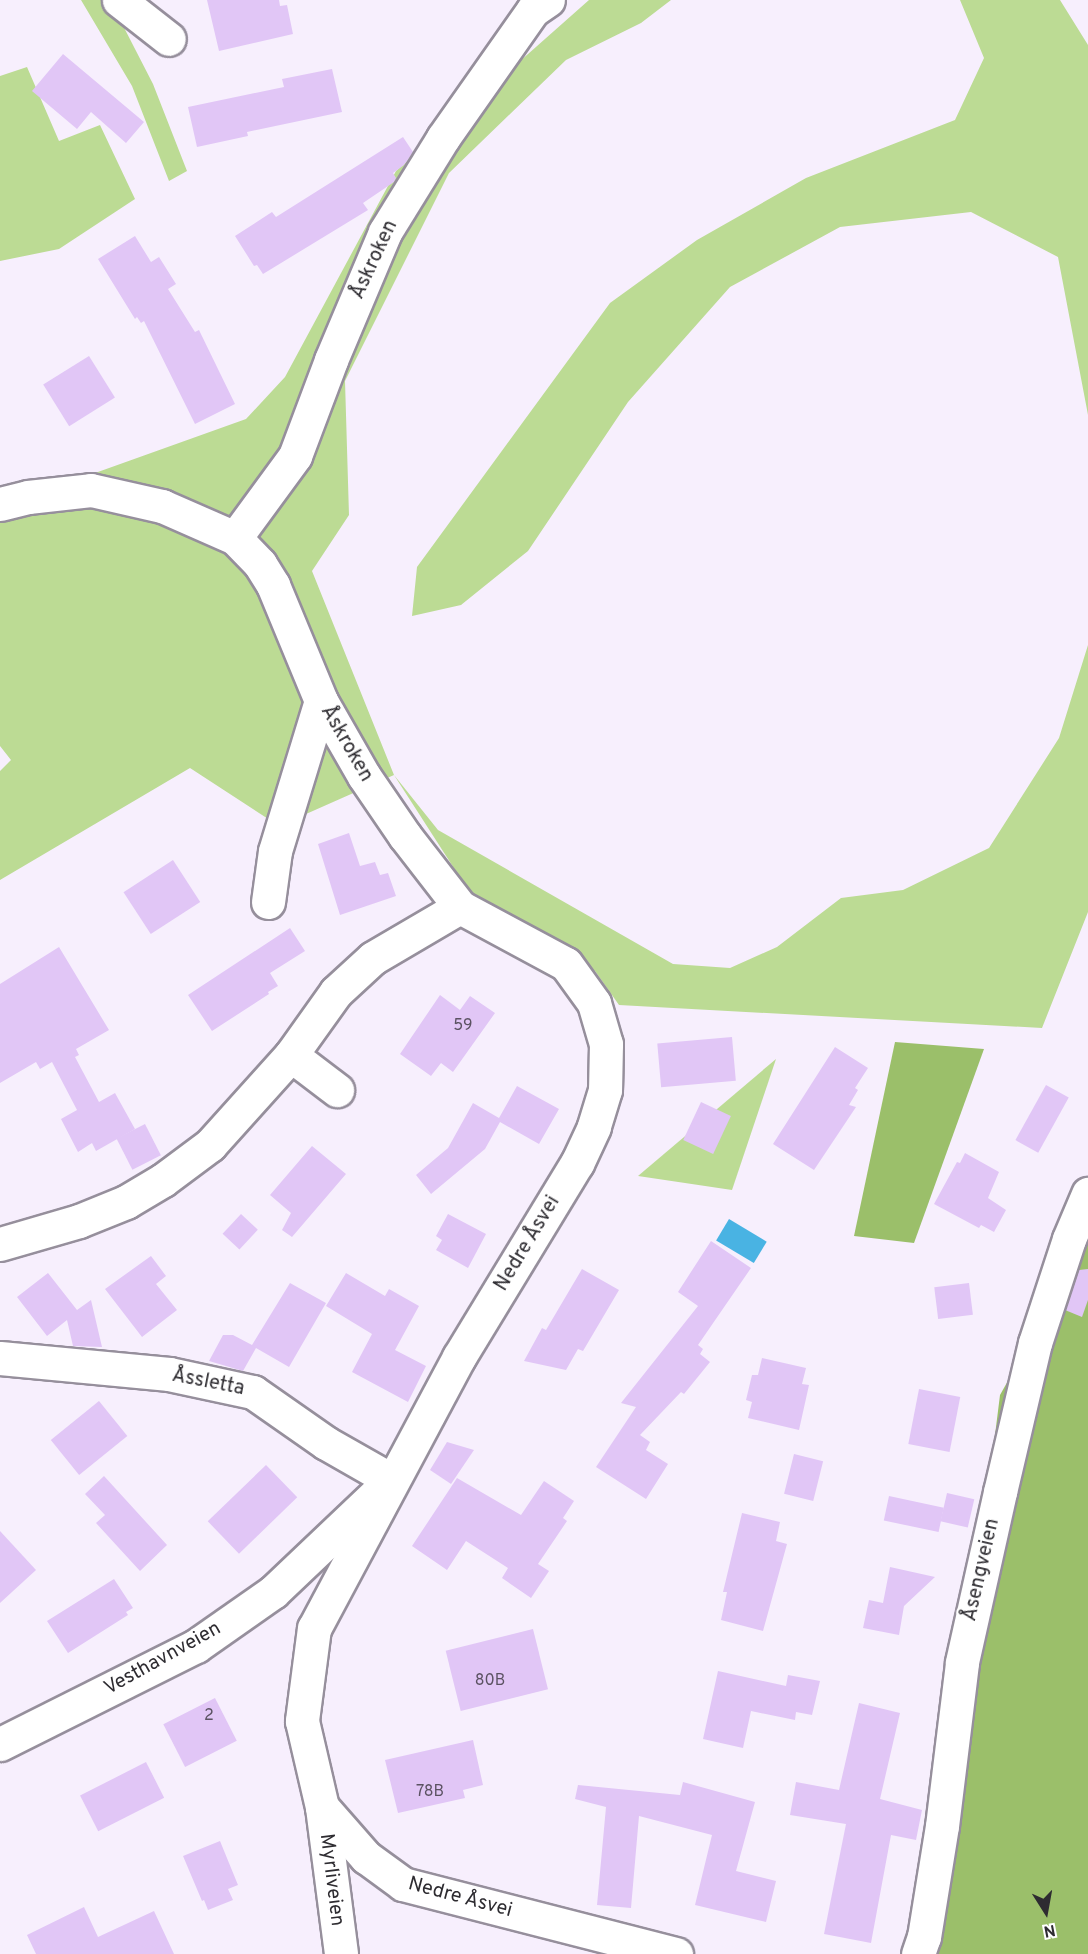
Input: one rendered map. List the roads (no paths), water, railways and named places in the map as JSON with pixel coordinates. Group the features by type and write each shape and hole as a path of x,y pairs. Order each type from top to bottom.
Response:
{"street":[{"path":"119,0 169,39"},
{"name":"Åskroken","path":"235,538 295,456 330,360 385,232 443,138 537,3"},
{"name":"Åskroken","path":"0,504 28,497 91,490 162,506 235,538 260,564 273,585 321,701 364,776 405,836 460,907"},
{"path":"268,902 275,851 321,701"},
{"path":"0,1244 79,1221 126,1202 163,1180 210,1145 291,1055 336,992 373,958 460,907"},
{"name":"Nedre Åsvei","path":"460,907 566,964 594,1003 606,1044 605,1090 594,1127 577,1163 459,1357 391,1480 314,1628 302,1721 322,1807 366,1857 403,1884 675,1954"},
{"path":"291,1055 338,1090"},
{"name":"Åsengveien","path":"918,1954 924,1937 942,1826 957,1689 979,1582 1035,1344 1070,1239 1088,1194"},
{"name":"Åssletta","path":"0,1358 169,1374 253,1392 326,1443 391,1480"},
{"name":"Vesthavnveien","path":"0,1744 196,1646 273,1592 391,1480"},
{"name":"Myrliveien","path":"322,1807 341,1954"}],"water":[{"path":"729,1219 767,1242 754,1263 716,1240"}]}
